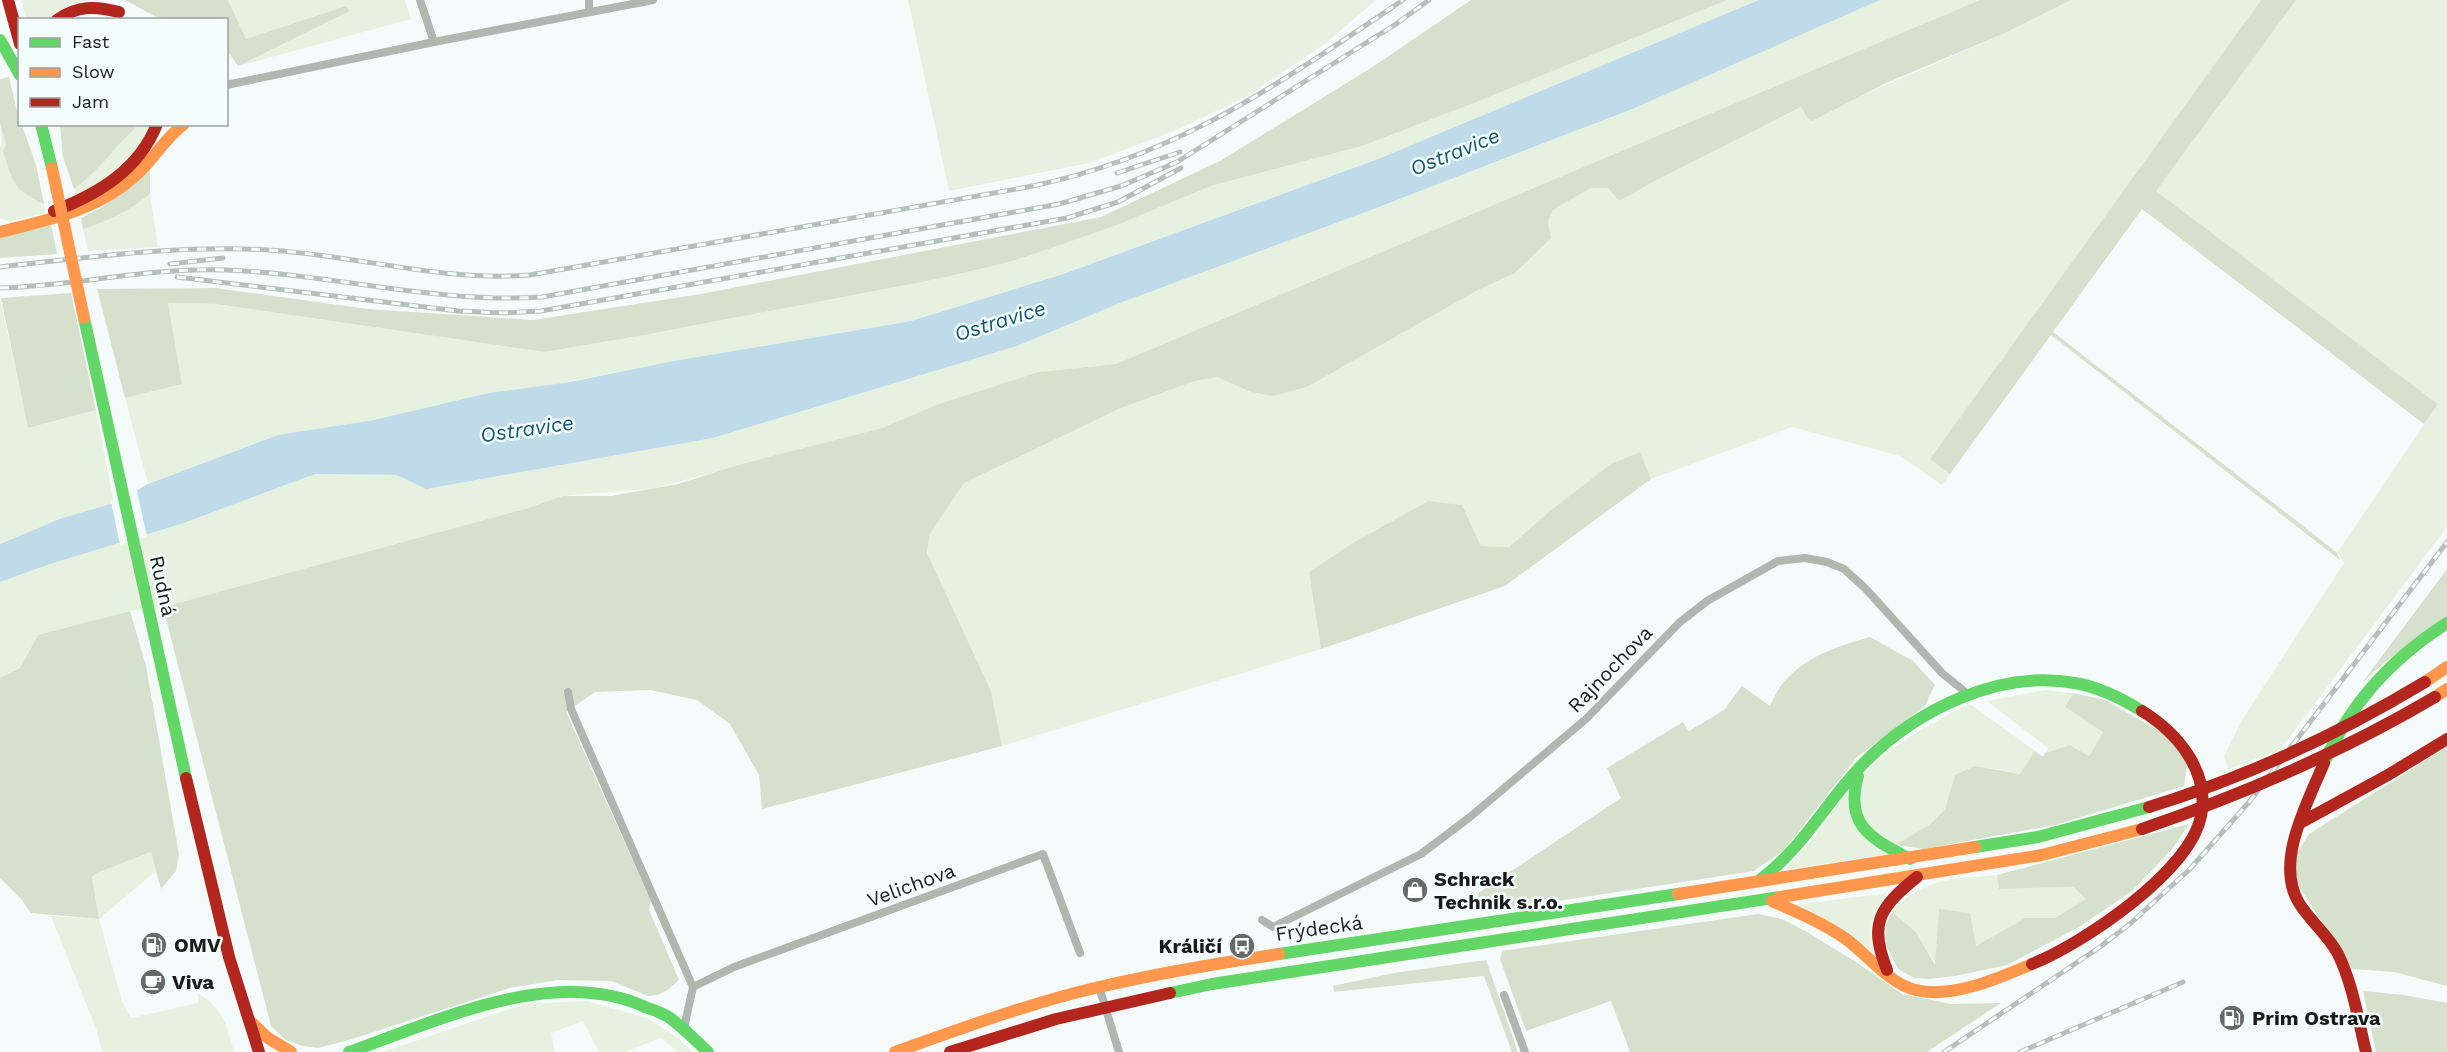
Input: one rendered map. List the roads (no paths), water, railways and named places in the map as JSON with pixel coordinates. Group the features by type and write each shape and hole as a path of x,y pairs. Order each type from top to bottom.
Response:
{"main road":[{"path":"8,0 18,37"},
{"path":"102,0 128,18"},
{"path":"59,18 69,10 83,5 119,12"},
{"path":"0,40 18,72"},
{"name":"Rudná","path":"41,126 52,168 210,881 228,957 259,1052"},
{"path":"50,126 52,168"},
{"path":"0,223 12,223 45,215 96,191 139,156 155,134 157,126"},
{"path":"0,232 78,212 102,201 121,189 147,165 164,141 182,126"},
{"path":"2366,1052 2338,955 2328,937 2296,898 2289,874 2289,860 2300,824 2329,752 2346,721 2371,688 2412,647 2447,623"},
{"name":"Frýdecká","path":"895,1052 1012,1011 1099,987 1206,965 1910,859 2038,837 2149,807 2225,782 2308,748 2368,716 2447,667"},
{"path":"1758,881 1780,866 1800,846 1864,764 1907,730 1969,695 2014,683 2053,680 2091,686 2131,703 2164,726 2186,752 2200,786 2201,817 2187,845 2164,873 2141,895 2104,924 2050,955 1994,980 1953,991 1915,990 1889,974 1855,946 1825,926 1770,900"},
{"name":"Frýdecká","path":"950,1052 1016,1030 1105,1007 1236,981 1770,900 2042,855 2142,829 2238,796 2317,763 2376,733 2447,689"},
{"path":"2300,824 2447,739"},
{"path":"1864,764 1852,795 1852,806 1857,820 1876,840 1910,859"},
{"path":"1889,974 1876,940 1878,918 1891,898 1917,876"},
{"path":"349,1052 502,1001 557,991 588,990 623,997 662,1013 684,1028 708,1052"},
{"path":"247,1018 268,1038 291,1052"}],"street":[{"path":"420,0 434,42"},
{"path":"589,0 589,12"},
{"path":"228,85 652,0"},
{"name":"Rajnochova","path":"1262,920 1273,927 1421,854 1470,817 1586,719 1678,623 1707,601 1766,567 1785,559 1798,557 1817,559 1844,569 1865,588 1942,673 1969,695"},
{"path":"568,692 571,709 693,987 684,1028"},
{"name":"Velichova","path":"693,987 734,967 1043,854 1080,953"},
{"path":"1099,987 1119,1052"},
{"path":"1504,995 1525,1052"}],"water":[{"name":"Ostravice","path":"1759,0 1880,0 1632,109 1379,207 1120,303 1017,346 713,438 426,489 397,475 315,474 181,524 50,564 0,582 0,544 62,518 114,503 148,484 278,435 374,420 489,393 570,382 668,362 911,321 1063,274 1378,159"}],"railway":[{"path":"0,267 134,253 235,249 301,253 464,275 530,275 1028,187 1082,174 1180,137 1270,88 1403,0"},
{"path":"0,288 28,287 169,271 226,270 305,277 423,293 502,298 542,297 1059,204 1121,186 1177,162 1396,24 1429,0"},
{"path":"1117,173 1180,152"},
{"path":"177,277 458,311 504,313 541,311 1067,218 1118,202 1181,168"},
{"path":"170,264 223,258"},
{"path":"1944,1052 2100,947 2131,923 2189,870 2250,801 2447,542"},
{"path":"2020,1052 2183,982"}],"place":[{"name":"Schrack Technik s.r.o.","path":"1415,890"},
{"name":"OMV","path":"154,945"},
{"name":"Králičí","path":"1242,946"},
{"name":"Viva","path":"153,982"},
{"name":"Prim Ostrava","path":"2232,1018"}]}
